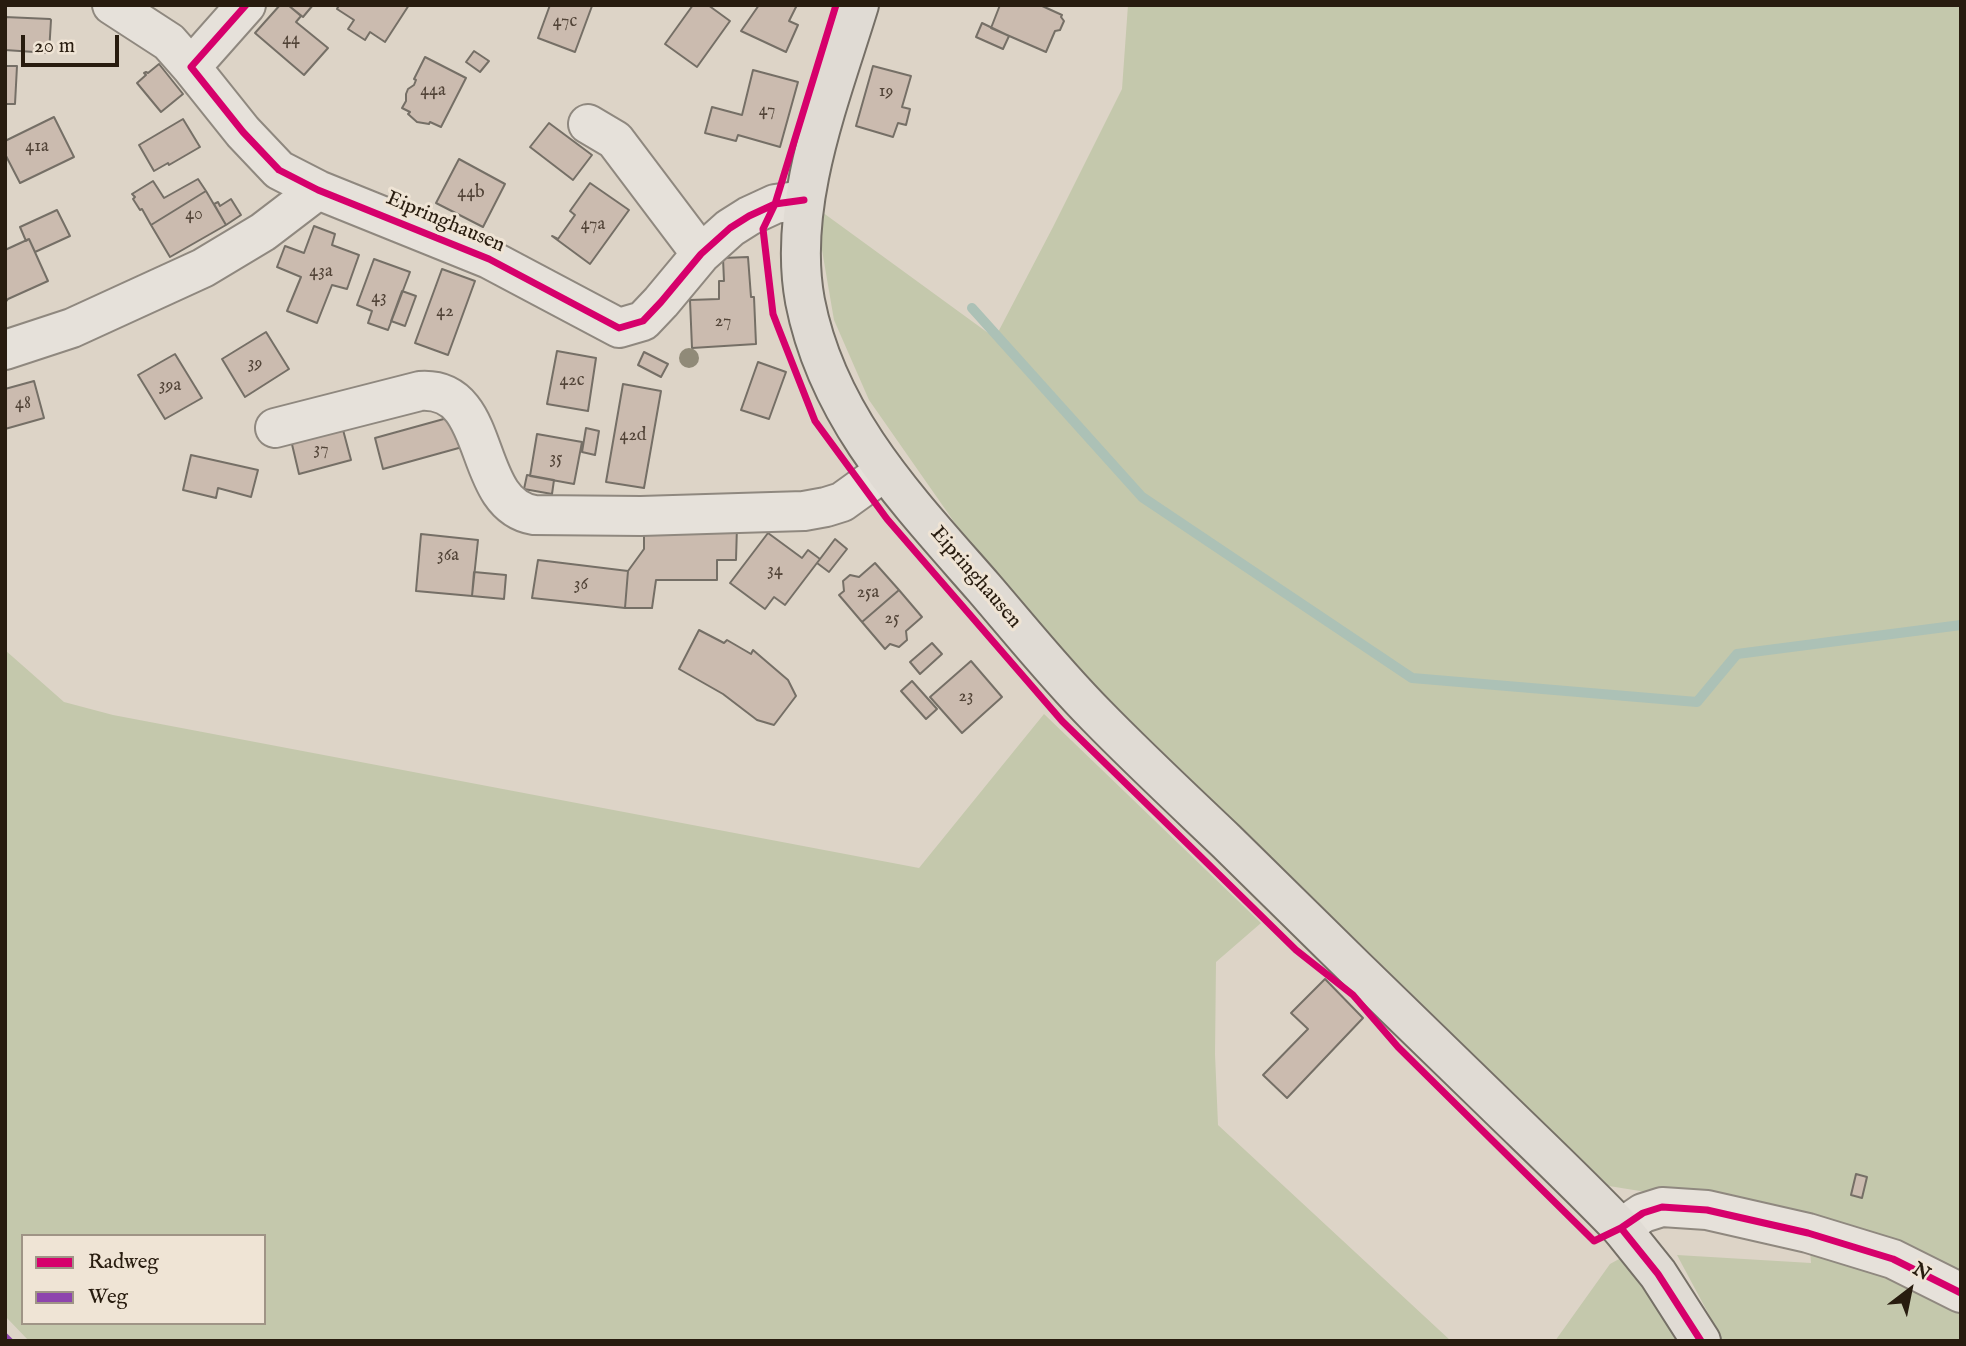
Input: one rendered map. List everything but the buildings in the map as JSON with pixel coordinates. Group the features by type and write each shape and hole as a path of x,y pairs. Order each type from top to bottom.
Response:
{"main road":[{"name":"Eipringhausen","path":"859,5 817,144 804,200 801,263 805,298 815,341 849,418 885,471 928,524 1067,684 1621,1228 1658,1274 1701,1341"}],"street":[{"name":"Eipringhausen","path":"112,5 170,42 243,132 279,170 318,190 489,259 619,328 643,321 701,254 722,234 749,216 775,204 804,200"},
{"path":"191,67 246,5"},
{"path":"587,124 615,140 701,254"},
{"path":"5,350 72,328 203,268 263,232 318,190"},
{"path":"275,428 420,391 430,390 446,394 454,398 465,412 508,503 519,511 534,515 641,516 804,511 826,508 842,502 885,471"},
{"path":"1621,1228 1643,1213 1662,1207 1707,1210 1808,1233 1893,1259 1961,1293"}],"green space":[{"path":"1128,5 1961,5 1961,1287 1702,1201 1609,1186 1084,675 973,549 869,400 834,320 822,250 822,212 995,338 1122,89"},
{"path":"5,650 64,702 113,715 919,868 1044,714 1261,923 1216,962 1215,1054 1218,1125 1451,1341 29,1341 5,1316"},
{"path":"1809,1238 1961,1300 1961,1341 1723,1341 1677,1255 1811,1263"},
{"path":"1619,1259 1658,1304 1678,1341 1555,1341 1610,1264"}],"waterway":[{"path":"972,308 1142,497 1412,678 1697,702 1737,654 1961,625"}],"marked path":[{"path":"5,1335 11,1341"}],"cycle path":[{"path":"246,5 191,67 243,132 279,170 318,190 489,259 619,328 643,321 701,254 730,228 775,204 804,200"},
{"path":"836,5 775,204 763,229 773,314 815,421 887,519 1062,721 1296,950 1353,995 1398,1047 1594,1241 1621,1228 1643,1213 1662,1207 1707,1210 1808,1233 1893,1259 1961,1293"},
{"path":"1621,1228 1658,1274 1701,1341"}]}
